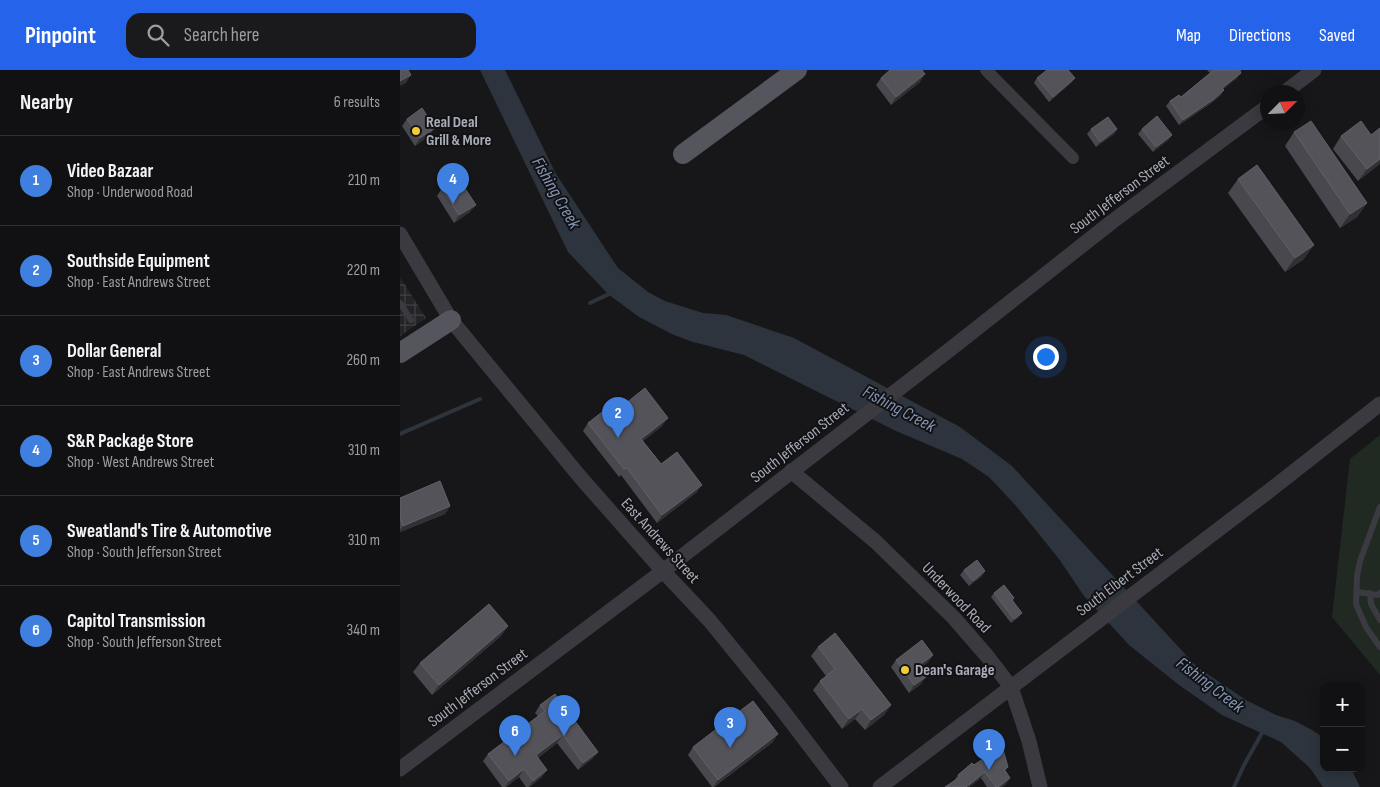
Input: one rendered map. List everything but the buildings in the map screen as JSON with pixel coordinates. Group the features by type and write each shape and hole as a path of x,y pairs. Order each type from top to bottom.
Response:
{"main road":[{"path":"683,154 797,70"},
{"path":"400,353 451,320"}],"street":[{"path":"986,70 1073,158"},
{"path":"1294,85 1314,70"},
{"name":"South Jefferson Street","path":"400,769 663,571 1113,221 1260,112"},
{"name":"East Andrews Street","path":"400,234 451,320 581,478 710,621 780,707 841,787"},
{"name":"South Elbert Street","path":"880,787 1377,408"},
{"name":"Underwood Road","path":"791,471 876,542 954,618 987,656 1011,688 1029,741 1040,787"}],"lane":[{"path":"400,303 411,320"},
{"path":"1380,507 1360,561 1356,592 1356,604 1366,627 1380,647"},
{"path":"1356,592 1378,595 1380,593"},
{"path":"1370,593 1371,604 1380,620"}],"shaded area":[{"path":"400,277 426,318 400,336"},
{"path":"1380,435 1380,675 1332,617 1350,459"}],"water":[{"name":"Fishing Creek","path":"480,70 505,70 556,174 618,268 648,292 665,301 703,313 726,315 794,338 960,427 1012,466 1197,667 1246,700 1276,715 1295,721 1320,735 1320,772 1353,772 1360,787 1323,787 1310,768 1281,742 1222,715 1179,685 1129,645 1084,596 1059,559 1017,507 989,477 962,459 896,431 744,355 693,342 674,335 639,317 608,294 568,252"}],"waterway":[{"path":"590,303 611,293"},
{"path":"400,434 480,399"},
{"path":"1234,787 1262,733"}],"place":[{"name":"Real Deal Grill & More","path":"416,131"},
{"name":"S&R Package Store","path":"453,204"},
{"name":"Southside Equipment","path":"618,438"},
{"name":"Dean's Garage","path":"905,670"},
{"name":"Sweatland's Tire & Automotive","path":"564,736"},
{"name":"Dollar General","path":"730,748"},
{"name":"Capitol Transmission","path":"515,756"},
{"name":"Video Bazaar","path":"989,770"}]}
